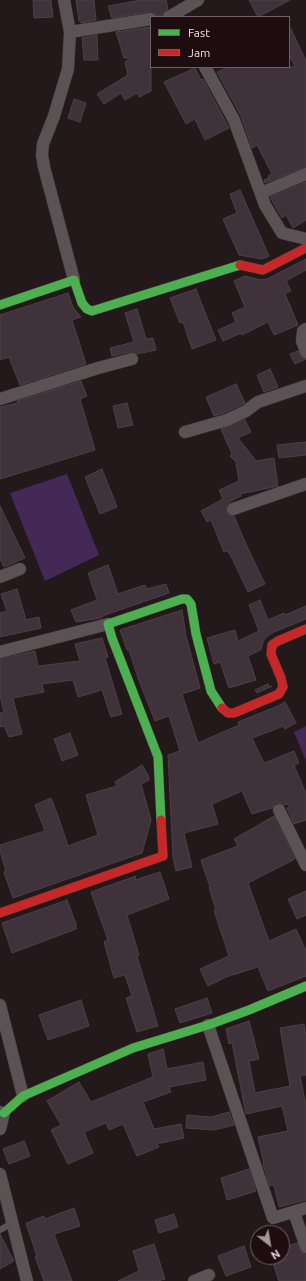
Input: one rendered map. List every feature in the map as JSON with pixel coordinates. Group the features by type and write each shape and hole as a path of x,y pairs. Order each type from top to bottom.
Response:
{"street":[{"path":"64,0 70,32 68,69 54,116 43,144 42,155 74,280 82,303 87,309 92,310 240,265 263,270 306,248"},
{"path":"171,16 198,0"},
{"path":"70,32 150,19"},
{"path":"206,68 234,120 265,205 282,234 306,239"},
{"path":"260,193 306,174"},
{"path":"0,305 74,280"},
{"path":"306,329 303,331 302,341 306,352"},
{"path":"0,399 98,368 132,359"},
{"path":"185,432 227,420 246,411 258,402 306,386"},
{"path":"233,509 306,484"},
{"path":"0,577 20,569"},
{"path":"0,652 108,624 182,599 187,600 193,612 196,634 211,691 218,703 228,713 241,711 280,694 283,687 271,654 271,648 278,641 306,629"},
{"path":"0,913 163,856 158,756 112,638 108,624"},
{"path":"279,810 306,865"},
{"path":"0,1129 2,1112 23,1096 133,1048 208,1025 249,1010 306,986"},
{"path":"0,1005 23,1096"},
{"path":"208,1025 274,1218 306,1208"},
{"path":"0,1174 27,1281"},
{"path":"294,1212 306,1247"},
{"path":"194,1281 209,1275"}],"lane":[{"path":"0,1230 12,1223"}],"shaded area":[{"path":"67,474 99,555 45,581 10,493"},
{"path":"306,726 306,761 294,732"}],"building":[{"path":"33,0 51,0 53,17 34,18"},
{"path":"76,0 94,0 96,20 81,23 81,21 79,21"},
{"path":"142,0 166,0 168,9 162,15 158,16 154,12 150,12 112,18 108,6"},
{"path":"249,0 290,0 260,16 257,16"},
{"path":"150,27 151,91 139,97 137,93 125,100 121,93 104,104 97,94 128,75 125,62 131,58 124,58 116,32"},
{"path":"290,27 306,61 306,167 265,183 264,180 269,178 268,176 272,174 257,145 252,148 241,116 217,72 227,68 295,67 290,56"},
{"path":"97,35 98,60 84,60 82,38"},
{"path":"195,68 201,80 203,79 229,128 205,140 195,119 186,124 164,82"},
{"path":"74,99 86,103 80,122 68,118"},
{"path":"306,182 306,220 293,228 286,215 282,218 270,197"},
{"path":"240,190 269,256 262,259 239,255 223,219 237,213 230,194"},
{"path":"306,259 306,270 286,281 291,291 285,294 298,325 274,335 268,322 242,335 241,333 223,341 218,330 236,322 232,313 245,307 234,281 245,276 261,280 267,279"},
{"path":"196,289 216,340 192,349 183,322 180,323 170,298"},
{"path":"68,293 73,307 81,317 72,320 86,364 20,385 9,357 0,360 0,315"},
{"path":"137,309 146,339 153,338 156,350 137,354 130,352 112,356 110,348 134,342 125,313"},
{"path":"298,351 301,357 306,359 295,364 290,354"},
{"path":"270,369 278,387 264,392 257,375"},
{"path":"81,381 87,396 80,399 95,450 0,479 0,407 18,403 17,401"},
{"path":"236,384 245,403 214,416 206,397"},
{"path":"127,403 133,425 118,428 113,406"},
{"path":"245,420 251,432 238,438 256,461 274,458 278,486 240,494 241,496 229,502 226,507 228,514 234,516 265,584 248,592 230,554 228,551 224,552 211,520 207,522 201,511 223,499 219,490 239,481 236,462 230,456 232,454 221,429"},
{"path":"306,442 306,455 279,458 277,445"},
{"path":"102,469 117,507 100,514 85,477"},
{"path":"0,506 25,558 4,567 0,559"},
{"path":"108,565 118,594 145,585 147,589 166,584 169,593 100,618 76,622 71,610 97,600 88,573"},
{"path":"17,589 26,620 39,617 41,628 0,637 0,613 7,611 1,594"},
{"path":"260,600 268,620 306,606 306,619 274,632 266,637 261,650 248,656 256,680 229,688 220,662 214,664 207,638 235,630 238,641 259,631 249,605"},
{"path":"182,610 186,636 200,688 182,694 198,743 239,725 238,722 285,702 296,723 285,729 284,726 252,738 264,763 294,751 299,763 294,765 306,794 306,820 294,824 287,808 290,807 288,804 284,805 280,803 275,803 272,808 252,814 242,791 212,804 218,824 184,833 192,867 176,871 173,857 168,755 180,751 169,716 155,721 129,650 127,650 120,630"},
{"path":"102,638 108,657 105,658 122,714 111,717 102,690 78,697 73,680 42,684 44,692 13,698 22,734 9,737 4,726 0,727 0,713 4,712 0,696 0,659 35,651 38,666 80,661 75,644"},
{"path":"268,684 269,687 272,686 257,693 255,690"},
{"path":"70,733 78,755 62,761 54,739"},
{"path":"142,765 149,777 149,780 141,784 151,820 142,853 13,898 4,872 6,871 0,851 0,845 45,831 35,805 51,798 68,846 98,835 86,795 117,786 115,782"},
{"path":"274,816 295,859 248,883 269,941 296,929 306,951 306,976 268,991 258,967 226,977 208,986 200,969 229,956 214,911 216,910 201,860 238,846 234,839"},
{"path":"160,872 169,899 127,915 139,955 137,956 158,1026 137,1032 126,998 132,996 125,975 114,978 104,942 108,940 91,892 136,876 135,880"},
{"path":"306,891 306,915 297,919 288,899"},
{"path":"67,900 76,924 76,929 12,953 2,923"},
{"path":"207,998 212,1013 180,1023 175,1009"},
{"path":"81,1000 89,1026 48,1040 39,1015"},
{"path":"249,1021 259,1059 249,1061 255,1093 290,1086 280,1028 304,1024 306,1036 306,1075 300,1076 306,1106 306,1200 279,1207 274,1185 270,1186 263,1164 258,1137 288,1131 282,1106 246,1114 232,1043 229,1044 226,1029"},
{"path":"163,1049 167,1069 203,1062 206,1080 169,1087 171,1092 143,1102 154,1129 181,1124 184,1138 157,1144 159,1147 137,1156 123,1124 109,1130 106,1123 84,1132 93,1153 68,1164 51,1130 61,1125 47,1101 79,1082 91,1102 153,1077 148,1054"},
{"path":"229,1112 234,1125 214,1130 186,1128 187,1115 211,1117"},
{"path":"24,1141 30,1156 9,1164 3,1149"},
{"path":"249,1169 256,1191 227,1200 221,1178"},
{"path":"74,1208 80,1226 54,1234 72,1281 44,1281 35,1257 37,1256 26,1223 44,1216 45,1219"},
{"path":"174,1214 178,1227 159,1233 155,1220"},
{"path":"0,1234 14,1261 0,1269"},
{"path":"297,1243 301,1252 306,1254 306,1281 279,1281 274,1265 290,1265 290,1245"},
{"path":"154,1244 165,1279 158,1281 118,1281 139,1271 133,1251"},
{"path":"244,1246 251,1267 226,1276 218,1256"}],"traffic: fast":[{"path":"0,305 74,280 82,303 87,309 92,311 240,265"},
{"path":"161,820 158,757 108,624 182,599 187,599 191,604 196,634 211,691 222,708"},
{"path":"4,1113 23,1096 133,1048 208,1025 249,1010 306,986"}],"traffic: jam":[{"path":"240,265 263,270 306,248"},
{"path":"222,708 228,713 234,713 279,694 283,687 271,654 272,645 306,629"},
{"path":"0,913 163,856 161,820"}]}
